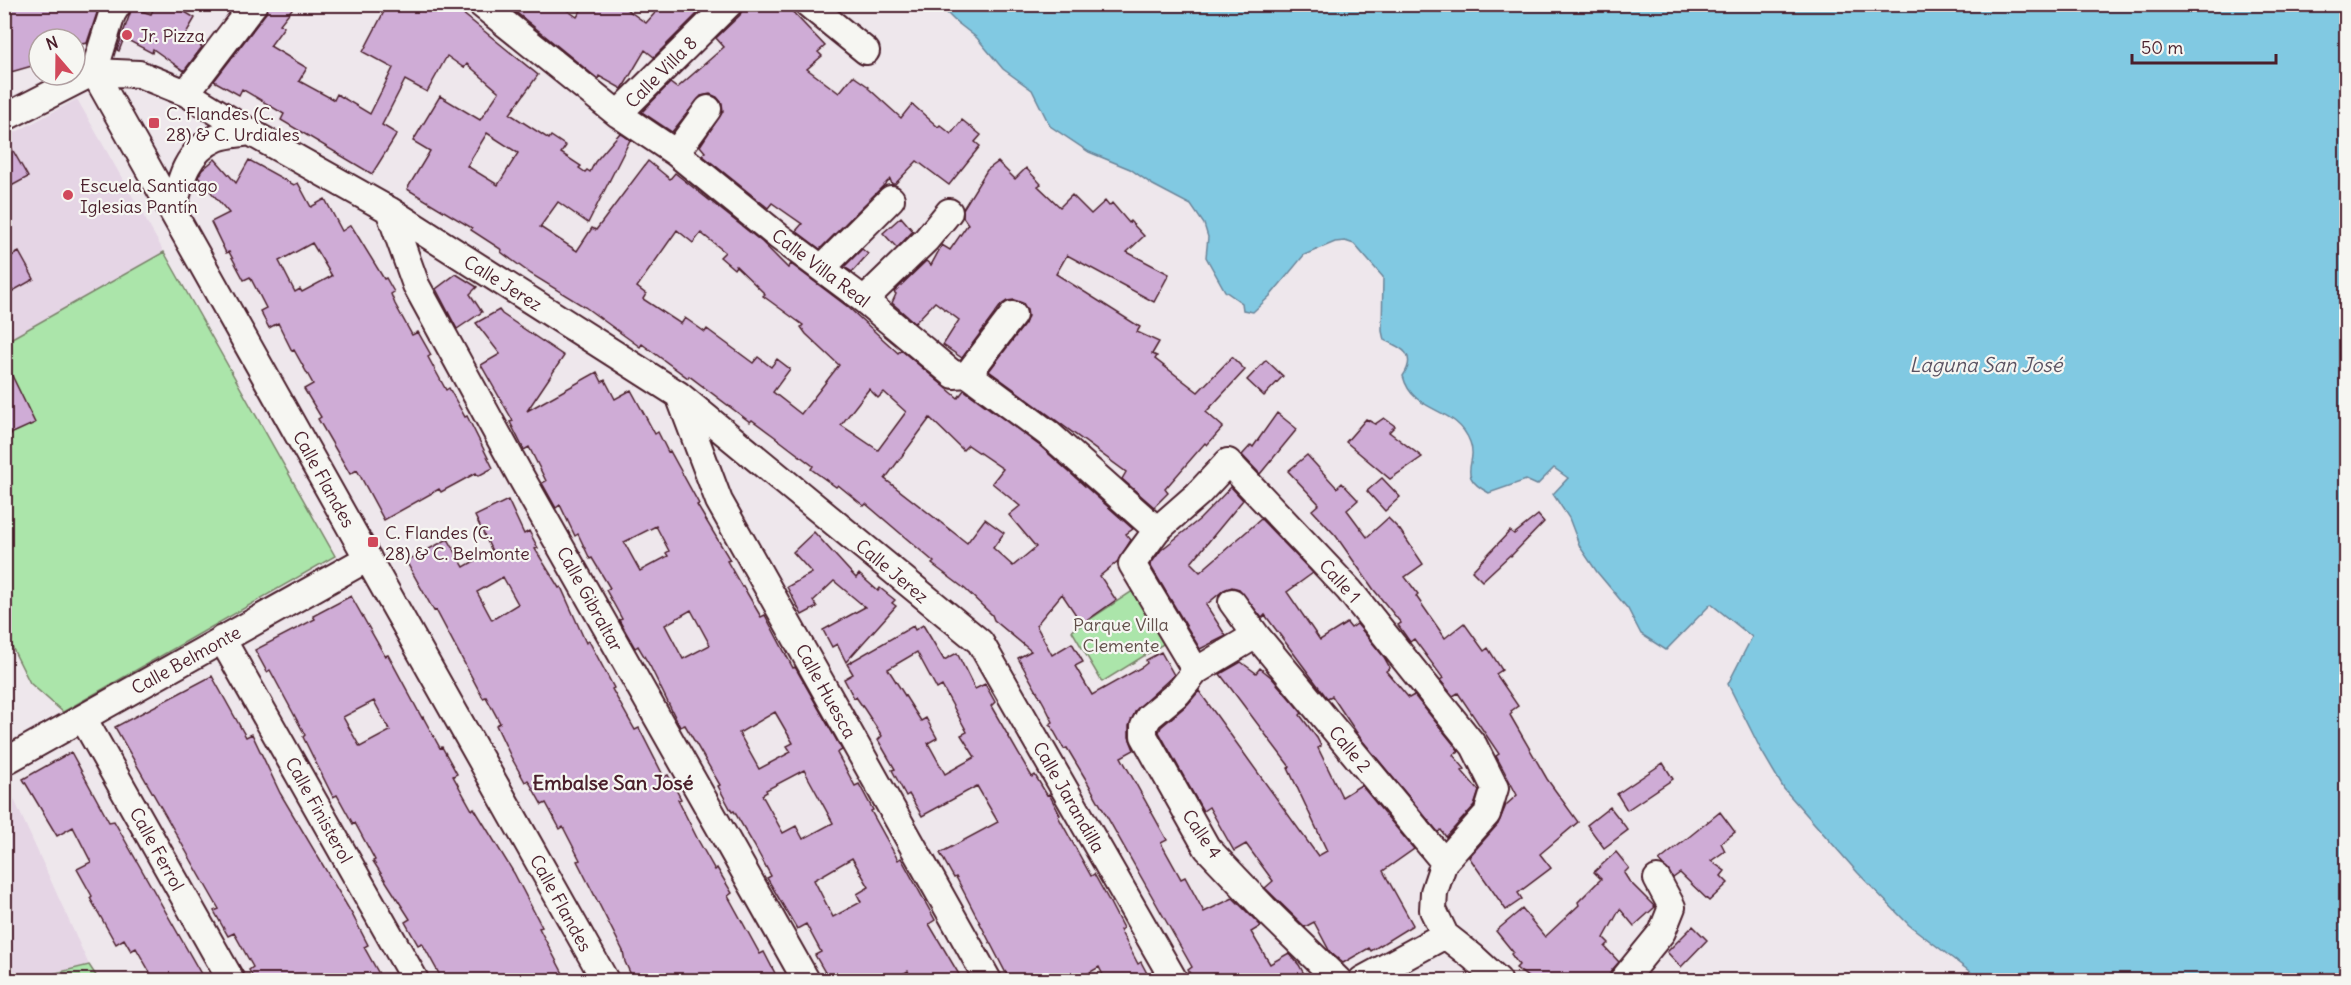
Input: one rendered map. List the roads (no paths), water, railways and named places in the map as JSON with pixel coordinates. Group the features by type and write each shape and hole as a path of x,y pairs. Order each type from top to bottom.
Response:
{"street":[{"path":"94,72 112,14 118,4"},
{"path":"186,93 254,4"},
{"name":"Calle Villa Real","path":"481,4 618,114 676,153 778,236 864,300 954,375 968,374 1049,434 1157,530"},
{"name":"Calle Villa 8","path":"618,114 729,4"},
{"path":"808,4 866,51"},
{"name":"Calle Jerez","path":"4,118 94,72 139,74 186,93 250,132 389,210 679,394 954,622"},
{"name":"Calle Flandes","path":"94,72 605,981"},
{"path":"676,153 708,109"},
{"path":"173,211 179,184 191,157 217,138 250,132"},
{"path":"822,268 891,199"},
{"name":"Calle Gibraltar","path":"389,210 416,285 521,477 806,981"},
{"path":"864,300 926,240 949,212"},
{"path":"968,374 1013,315"},
{"name":"Calle Huesca","path":"679,394 719,501 988,981"},
{"name":"Calle 1","path":"1196,671 1132,564 1157,530 1198,494 1228,462 1349,590 1474,746 1495,788 1487,814 1444,862 1434,892 1432,910 1444,935"},
{"name":"Calle Belmonte","path":"4,762 368,558"},
{"name":"Calle 2","path":"1232,602 1256,635 1444,862"},
{"name":"Calle Jarandilla","path":"954,622 980,642 1174,981"},
{"path":"1196,671 1256,635"},
{"name":"Calle Finisterol","path":"222,639 415,981"},
{"name":"Calle 4","path":"1196,671 1178,693 1149,717 1144,726 1144,736 1207,848 1338,981"},
{"name":"Calle Ferrol","path":"83,718 231,981"},
{"path":"1623,981 1662,932 1672,907 1657,879"},
{"path":"1362,981 1444,935 1473,957 1498,981"}],"water":[{"name":"Laguna San José","path":"939,5 2346,5 2346,980 1981,980 1909,925 1858,873 1784,789 1761,750 1728,684 1752,637 1711,604 1666,650 1641,634 1628,609 1597,572 1580,547 1569,518 1553,494 1568,478 1554,468 1537,485 1526,480 1489,493 1473,480 1470,475 1472,450 1464,430 1445,415 1416,398 1408,389 1403,376 1409,363 1408,357 1402,349 1384,340 1382,331 1383,277 1354,244 1345,241 1335,242 1304,255 1271,295 1253,312 1243,310 1242,303 1225,291 1206,257 1208,237 1204,224 1191,205 1153,185 1130,169 1089,152 1050,126 1032,90 1003,69 977,38"}],"place":[{"name":"Jr. Pizza","path":"127,35"},
{"name":"C. Flandes (C. 28) & C. Urdiales","path":"154,123"},
{"name":"Escuela Santiago Iglesias Pantín","path":"68,195"},
{"name":"C. Flandes (C. 28) & C. Belmonte","path":"373,542"}],"district":[{"name":"Embalse San José","path":"613,782"}],"park label":[{"name":"Parque Villa Clemente","path":"1121,634"}]}
